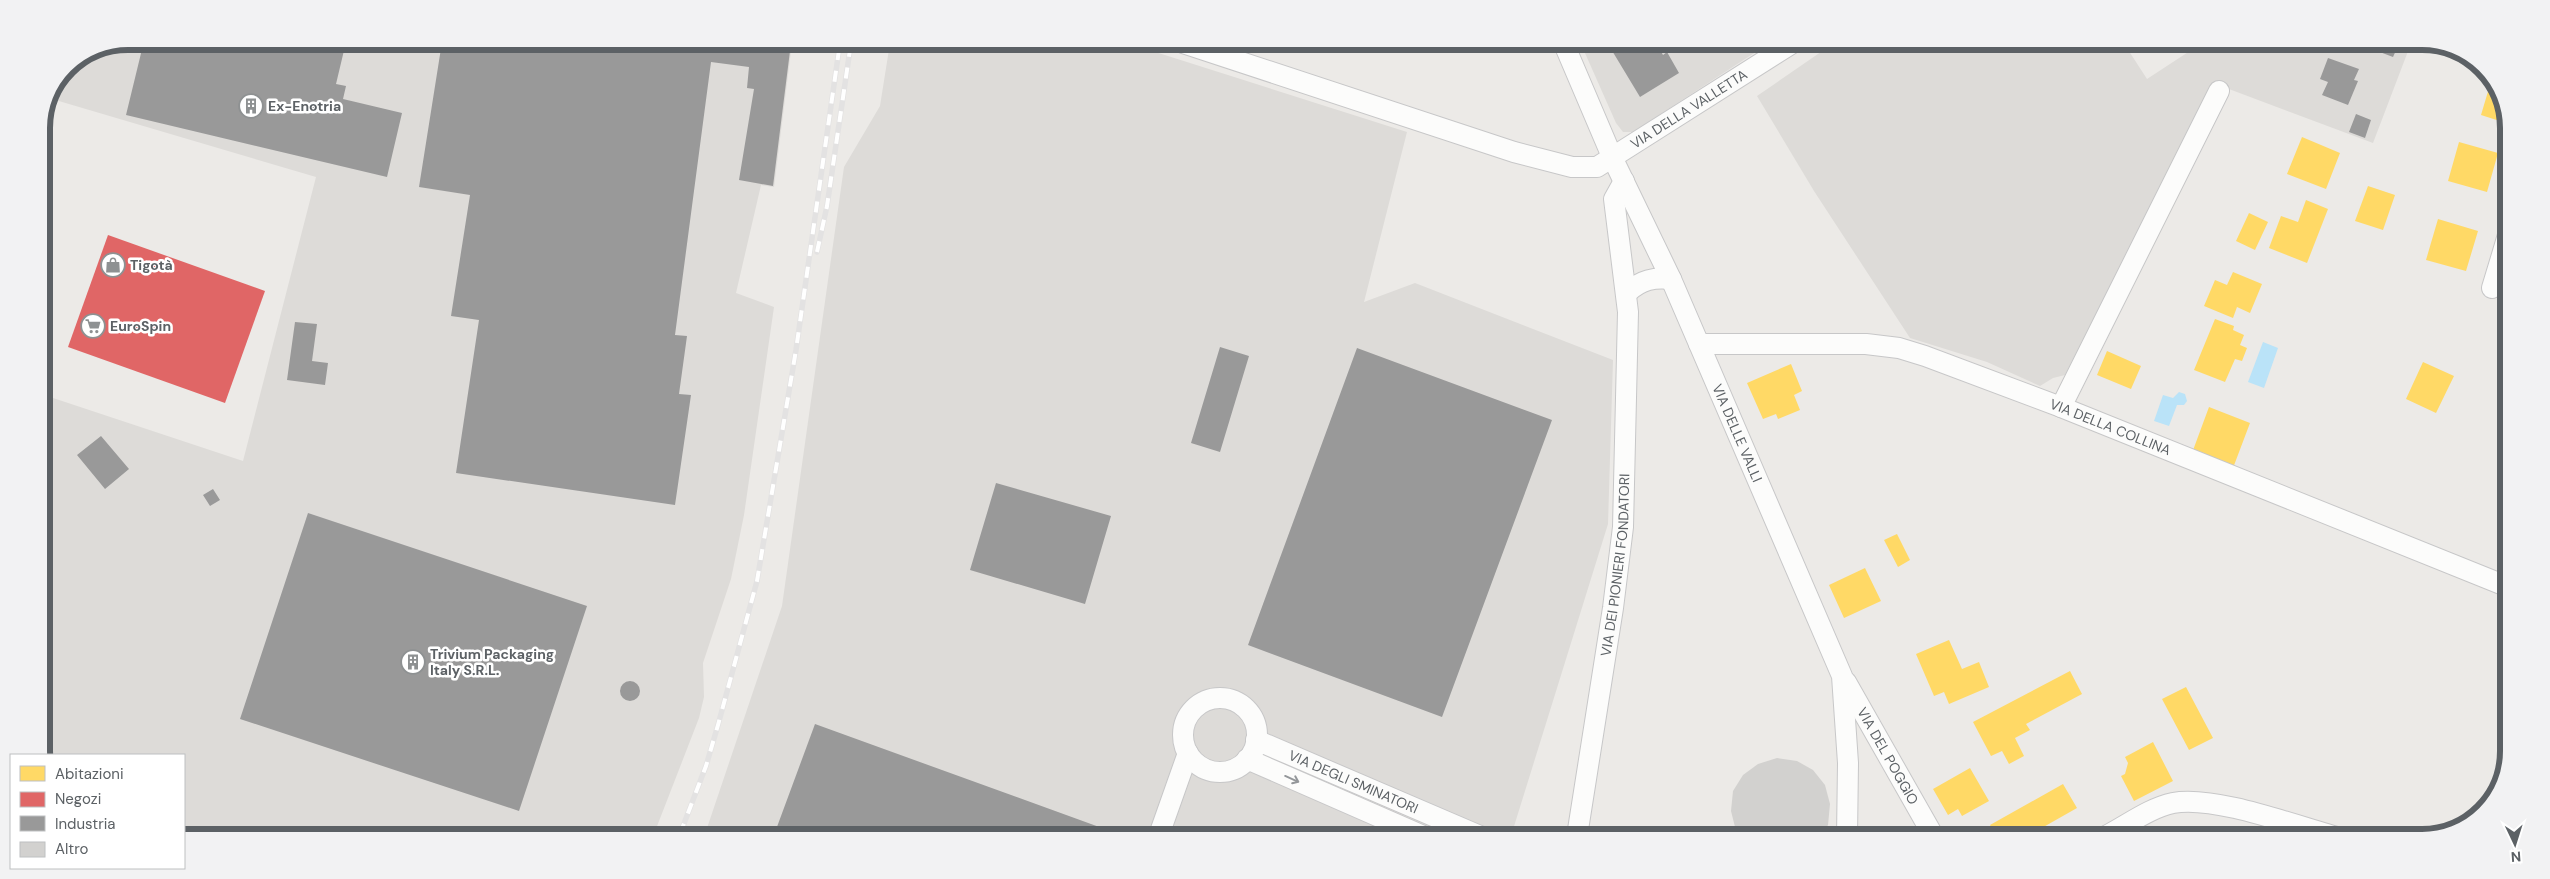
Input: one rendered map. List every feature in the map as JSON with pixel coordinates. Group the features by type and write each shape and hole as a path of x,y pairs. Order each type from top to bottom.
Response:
{"street":[{"name":"VIA DELLA VALLETTA","path":"1204,50 1552,164 1572,167 1597,167 1613,159 1782,50"},
{"name":"VIA DELLE VALLI","path":"1567,50 1613,159 1671,279 1842,676 1848,755 1847,829"},
{"path":"2061,407 2219,91"},
{"name":"VIA DEI PIONIERI FONDATORI","path":"1578,829 1611,623 1622,535 1628,292 1614,199 1624,181"},
{"path":"2492,288 2500,262"},
{"path":"1628,292 1636,285 1650,279 1671,279"},
{"name":"VIA DELLA COLLINA","path":"1699,344 1866,344 1899,348 1956,366 2061,407 2500,584"},
{"name":"VIA DEL POGGIO","path":"1842,676 1929,829"},
{"path":"1219,698 1232,700 1243,706 1252,715 1256,727 1256,740 1247,759 1238,766 1216,771 1200,765 1188,753 1183,741 1183,729 1187,717 1201,703 1219,698"},
{"name":"VIA DEGLI SMINATORI","path":"1256,740 1464,829"},
{"path":"1161,829 1188,753"},
{"name":"VIA DEGLI SMINATORI","path":"1247,759 1407,829"},
{"path":"2119,829 2161,807 2192,801 2217,804 2307,829"}],"shaded area":[{"path":"791,50 774,187 761,185 736,293 774,307 744,515 731,579 703,663 704,697 699,718 656,829 185,829 185,754 50,754 50,397 243,461 316,177 55,100 63,85 73,73 85,63 113,51"},
{"path":"889,50 1149,50 1407,132 1364,302 1415,283 1613,360 1608,524 1513,829 707,829 782,606 844,167 880,106"},
{"path":"1584,50 1759,50 1633,132 1623,132 1616,123"},
{"path":"1824,50 2128,50 2147,79 2191,50 2408,50 2373,143 2213,83 2065,375 2053,378 2040,386 1987,362 1910,338 1814,191 1757,96"}],"water":[{"path":"2263,342 2278,348 2264,388 2248,382"},
{"path":"2179,392 2185,394 2187,401 2184,405 2177,405 2169,426 2154,421 2163,395 2173,398"}],"building: Abitazioni":[{"path":"2489,88 2494,98 2500,121 2481,115"},
{"path":"2302,137 2340,153 2326,189 2287,174"},
{"path":"2459,142 2498,153 2487,192 2448,181"},
{"path":"2368,186 2395,195 2383,230 2355,221"},
{"path":"2306,200 2328,209 2307,263 2269,248 2281,216 2298,222"},
{"path":"2249,213 2268,222 2255,250 2236,241"},
{"path":"2438,219 2478,231 2466,271 2426,260"},
{"path":"2233,272 2262,284 2250,313 2237,307 2233,318 2204,306 2215,280 2227,285"},
{"path":"2215,319 2234,326 2233,330 2244,335 2240,345 2247,348 2242,361 2235,359 2225,382 2194,370"},
{"path":"2107,351 2141,366 2131,389 2097,375"},
{"path":"2423,362 2454,376 2436,413 2406,399"},
{"path":"1791,364 1802,391 1794,395 1800,410 1778,419 1776,414 1763,419 1747,383"},
{"path":"2209,407 2250,423 2233,468 2192,453"},
{"path":"1897,534 1910,560 1898,567 1884,540"},
{"path":"1865,568 1881,601 1844,618 1829,585"},
{"path":"1949,640 1962,669 1979,662 1989,687 1949,704 1944,692 1934,696 1916,654"},
{"path":"2070,671 2082,694 2026,724 2030,730 2015,738 2024,756 2009,764 2002,751 1991,756 1973,722"},
{"path":"2186,687 2213,738 2189,750 2162,699"},
{"path":"2153,742 2173,781 2134,801 2121,776 2125,774 2128,763 2125,757"},
{"path":"1970,768 1989,801 1962,816 1958,809 1948,815 1933,789"},
{"path":"2063,784 2077,808 2040,829 1992,829 1990,825"}],"building: Negozi":[{"path":"108,235 265,291 225,403 68,347"}],"building: Industria":[{"name":"Ex-Enotria","path":"142,50 344,50 336,84 346,86 343,99 402,113 387,177 126,115"},
{"path":"441,50 790,50 773,186 739,180 754,89 747,88 749,67 711,62 675,335 687,336 679,394 691,395 675,505 456,473 479,320 451,316 470,195 419,187"},
{"path":"1612,50 1660,50 1663,55 1667,52 1679,73 1640,97"},
{"path":"2375,50 2396,50 2393,57"},
{"path":"2328,58 2359,69 2354,80 2358,81 2348,105 2322,95 2328,82 2320,79"},
{"path":"2356,114 2371,120 2365,138 2349,132"},
{"path":"295,322 317,324 312,361 328,363 325,385 287,380"},
{"path":"1220,347 1249,356 1220,452 1191,443"},
{"path":"1357,348 1552,420 1442,717 1248,645"},
{"path":"101,436 129,469 105,489 77,455"},
{"path":"996,483 1111,516 1085,604 970,570"},
{"path":"213,489 220,500 210,506 203,495"},
{"name":"Trivium Packaging Italy S.R.L.","path":"308,513 587,606 519,811 240,719"},
{"path":"630,681 637,684 640,691 637,698 630,701 623,698 620,691 623,684"},
{"path":"815,724 1105,829 776,829"}],"building: Altro":[{"path":"1777,758 1797,761 1813,770 1825,785 1830,804 1828,825 1825,829 1736,829 1731,811 1733,791 1743,775 1758,764"}],"railway":[{"path":"682,829 706,766 757,581 796,350 839,50"},
{"path":"817,252 827,206 850,50"}],"place":[{"name":"Ex-Enotria","path":"251,106"},
{"name":"Tigotà","path":"113,265"},
{"name":"EuroSpin","path":"93,326"},
{"name":"Trivium Packaging Italy S.R.L.","path":"413,662"}]}
